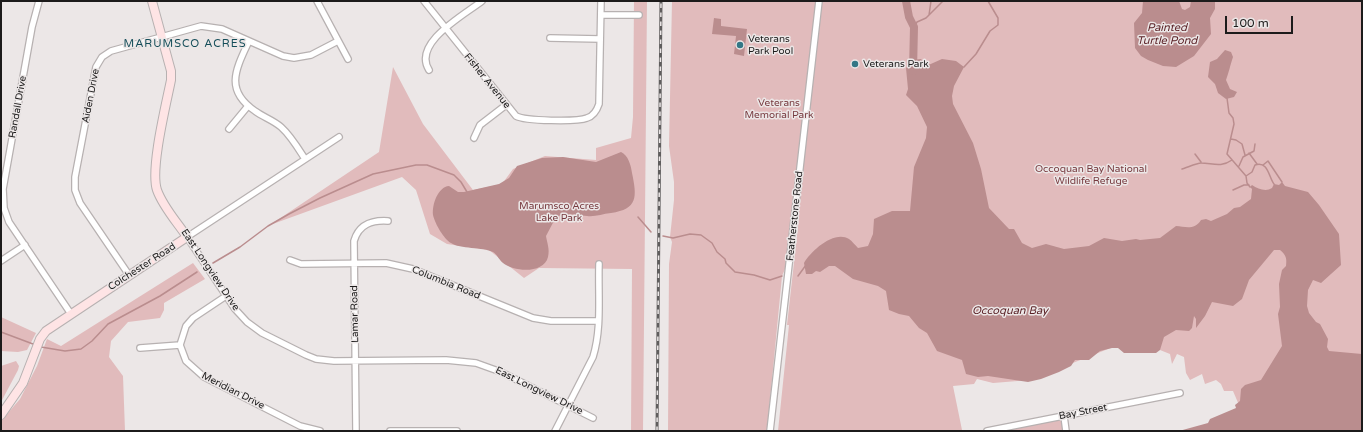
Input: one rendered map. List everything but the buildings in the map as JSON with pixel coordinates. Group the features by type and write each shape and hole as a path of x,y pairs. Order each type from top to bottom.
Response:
{"street":[{"name":"Randall Drive","path":"39,1 32,27 3,189 3,203 6,215 71,314"},
{"name":"East Longview Drive","path":"152,1 170,62 171,80 155,167 156,183 160,197 240,315 251,325 294,349 321,360 446,360 476,363 502,372 593,418"},
{"path":"317,1 348,59"},
{"name":"Fisher Avenue","path":"424,1 506,105 516,116 525,120 579,120 593,115 599,102 600,39"},
{"path":"429,70 425,59 428,48 434,39 482,1"},
{"path":"550,38 600,39 601,1"},
{"name":"Featherstone Road","path":"770,431 819,1"},
{"path":"601,15 639,15"},
{"name":"Aiden Drive","path":"129,276 80,203 75,190 75,177 98,61 111,51 194,27 208,26 222,29 283,56 294,58 308,56 338,41"},
{"path":"249,41 235,77 237,93 248,106 274,122 286,132 305,159"},
{"path":"474,138 480,125 506,105"},
{"path":"229,129 248,106"},
{"name":"Colchester Road","path":"1,415 16,396 23,383 42,335 71,314 339,137"},
{"name":"Lamar Road","path":"356,431 354,241 358,232 368,223 388,221"},
{"path":"1,261 25,245"},
{"name":"Columbia Road","path":"290,260 301,264 386,263 404,266 533,318 551,321 598,322"},
{"path":"555,431 593,357 598,337 599,264"},
{"path":"140,348 180,346 183,331 189,321 226,296"},
{"name":"Meridian Drive","path":"180,346 186,361 204,377 300,426 320,431"},
{"name":"Bay Street","path":"987,431 1180,393"},
{"path":"1064,416 1066,431"},
{"path":"390,431 457,431"}],"green space":[{"name":"Marumsco Acres Lake Park","path":"634,1 647,1 643,431 631,431 632,269 539,268 524,278 489,250 447,244 430,234 416,190 402,177 270,225 379,152 393,67 423,124 473,190 502,184 513,169 545,156 596,160 596,148 631,138 633,117"},
{"name":"Occoquan Bay National Wildlife Refuge","path":"672,1 1362,1 1362,356 1279,371 1239,405 1233,391 1224,391 1221,384 1216,380 1205,384 1202,374 1190,380 1186,373 1184,357 1177,354 1172,364 1170,354 1160,350 1160,347 1113,347 1030,380 993,383 977,379 974,384 953,386 962,430 778,431 789,325 787,325 799,218 791,217 785,269 782,276 767,431 668,431 669,264 672,242 670,237 674,200 674,182 669,146"},
{"path":"193,263 205,279 164,303 164,310 160,318 128,322 111,341 109,357 123,376 125,431 1,431 1,421 20,399 37,366 47,339 61,346"},
{"path":"1,317 36,333 27,350 18,352 1,351"},
{"path":"16,361 19,366 18,370 1,402 1,366"},
{"path":"1061,419 1064,431 1004,431 1004,430"}],"water":[{"name":"Painted Turtle Pond","path":"1143,1 1179,1 1182,9 1185,10 1190,7 1191,1 1215,1 1215,9 1210,18 1211,34 1194,56 1176,67 1163,66 1148,60 1141,56 1135,48 1134,23 1142,13"},
{"name":"Veterans Park Pool","path":"714,18 721,19 721,26 747,29 744,56 734,54 736,36 712,34"},
{"path":"1225,50 1231,52 1233,57 1226,80 1230,89 1237,92 1234,97 1226,99 1218,93 1215,84 1208,77 1210,62 1217,59"},
{"name":"Occoquan Bay","path":"921,59 924,63 924,67 942,59 956,61 964,67 954,86 952,96 953,104 973,143 981,169 989,208 1009,229 1014,229 1022,243 1032,248 1046,244 1064,249 1089,246 1104,238 1122,241 1160,238 1176,226 1193,227 1201,220 1206,219 1211,221 1227,214 1234,208 1240,207 1251,199 1252,189 1250,187 1252,185 1259,189 1267,190 1272,188 1274,184 1279,185 1282,182 1285,186 1308,192 1339,234 1341,265 1321,283 1313,280 1308,290 1307,306 1309,313 1316,322 1320,324 1328,339 1327,347 1329,351 1362,354 1362,431 1179,431 1208,423 1210,419 1236,408 1235,405 1240,401 1241,389 1245,385 1261,380 1282,346 1278,314 1280,307 1279,284 1282,270 1286,266 1286,257 1280,250 1274,250 1249,280 1242,299 1233,306 1212,302 1205,316 1196,328 1196,319 1194,316 1192,328 1189,331 1176,330 1164,337 1160,350 1156,353 1124,353 1118,348 1112,348 1100,351 1089,360 1075,360 1071,366 1059,372 1028,382 988,376 978,377 966,374 962,360 937,351 927,333 919,328 909,316 889,310 886,291 878,286 853,279 835,266 829,266 820,272 816,271 812,274 806,274 804,263 807,258 817,248 830,239 843,237 849,239 858,248 868,246 873,234 874,219 892,211 910,211 914,167 926,138 927,127 917,106 906,95 908,89 906,68 913,60"},
{"path":"621,152 627,158 632,170 635,195 631,205 620,211 596,216 567,214 556,217 546,236 549,249 548,257 545,263 535,269 521,270 514,268 503,263 496,254 489,250 455,245 448,241 443,235 434,219 433,211 436,197 445,187 449,186 458,192 464,192 499,184 509,178 517,166 542,158 563,157 596,162"}],"waterway":[{"path":"906,1 909,17 914,27 913,71"},
{"path":"929,15 931,1"},
{"path":"914,27 917,22 926,18 943,1"},
{"path":"964,67 976,54 990,31 998,25 998,18 988,1"},
{"path":"1227,98 1229,113 1233,118 1234,124 1227,154 1246,176 1247,183 1250,187"},
{"path":"1231,139 1242,144 1245,155"},
{"path":"1239,166 1243,157 1254,151 1255,144"},
{"path":"1249,153 1257,164"},
{"path":"1195,154 1201,162"},
{"path":"1182,169 1199,163 1224,164 1232,160"},
{"path":"1263,165 1268,161 1282,182"},
{"path":"213,263 240,247 268,226 289,214 373,174 416,165 427,165 454,175 461,182 467,192"},
{"path":"1246,176 1252,172 1255,165 1263,165 1268,170 1274,184"},
{"path":"1233,190 1244,185 1249,185"},
{"path":"638,217 651,232"},
{"path":"663,236 673,238 690,234 701,235 712,243 717,252 725,259 726,263 735,272 754,275 770,280 782,276"},
{"path":"798,276 806,265"},
{"path":"41,347 65,351 81,349 92,341 108,324 160,296 197,272"},
{"path":"1,332 33,344"}],"railway":[{"path":"657,431 661,1"}],"place":[{"name":"Veterans Park Pool","path":"740,45"},
{"name":"Veterans Park","path":"855,64"}],"district":[{"name":"MARUMSCO ACRES","path":"185,44"}],"park label":[{"name":"Veterans Memorial Park","path":"779,108"}]}
